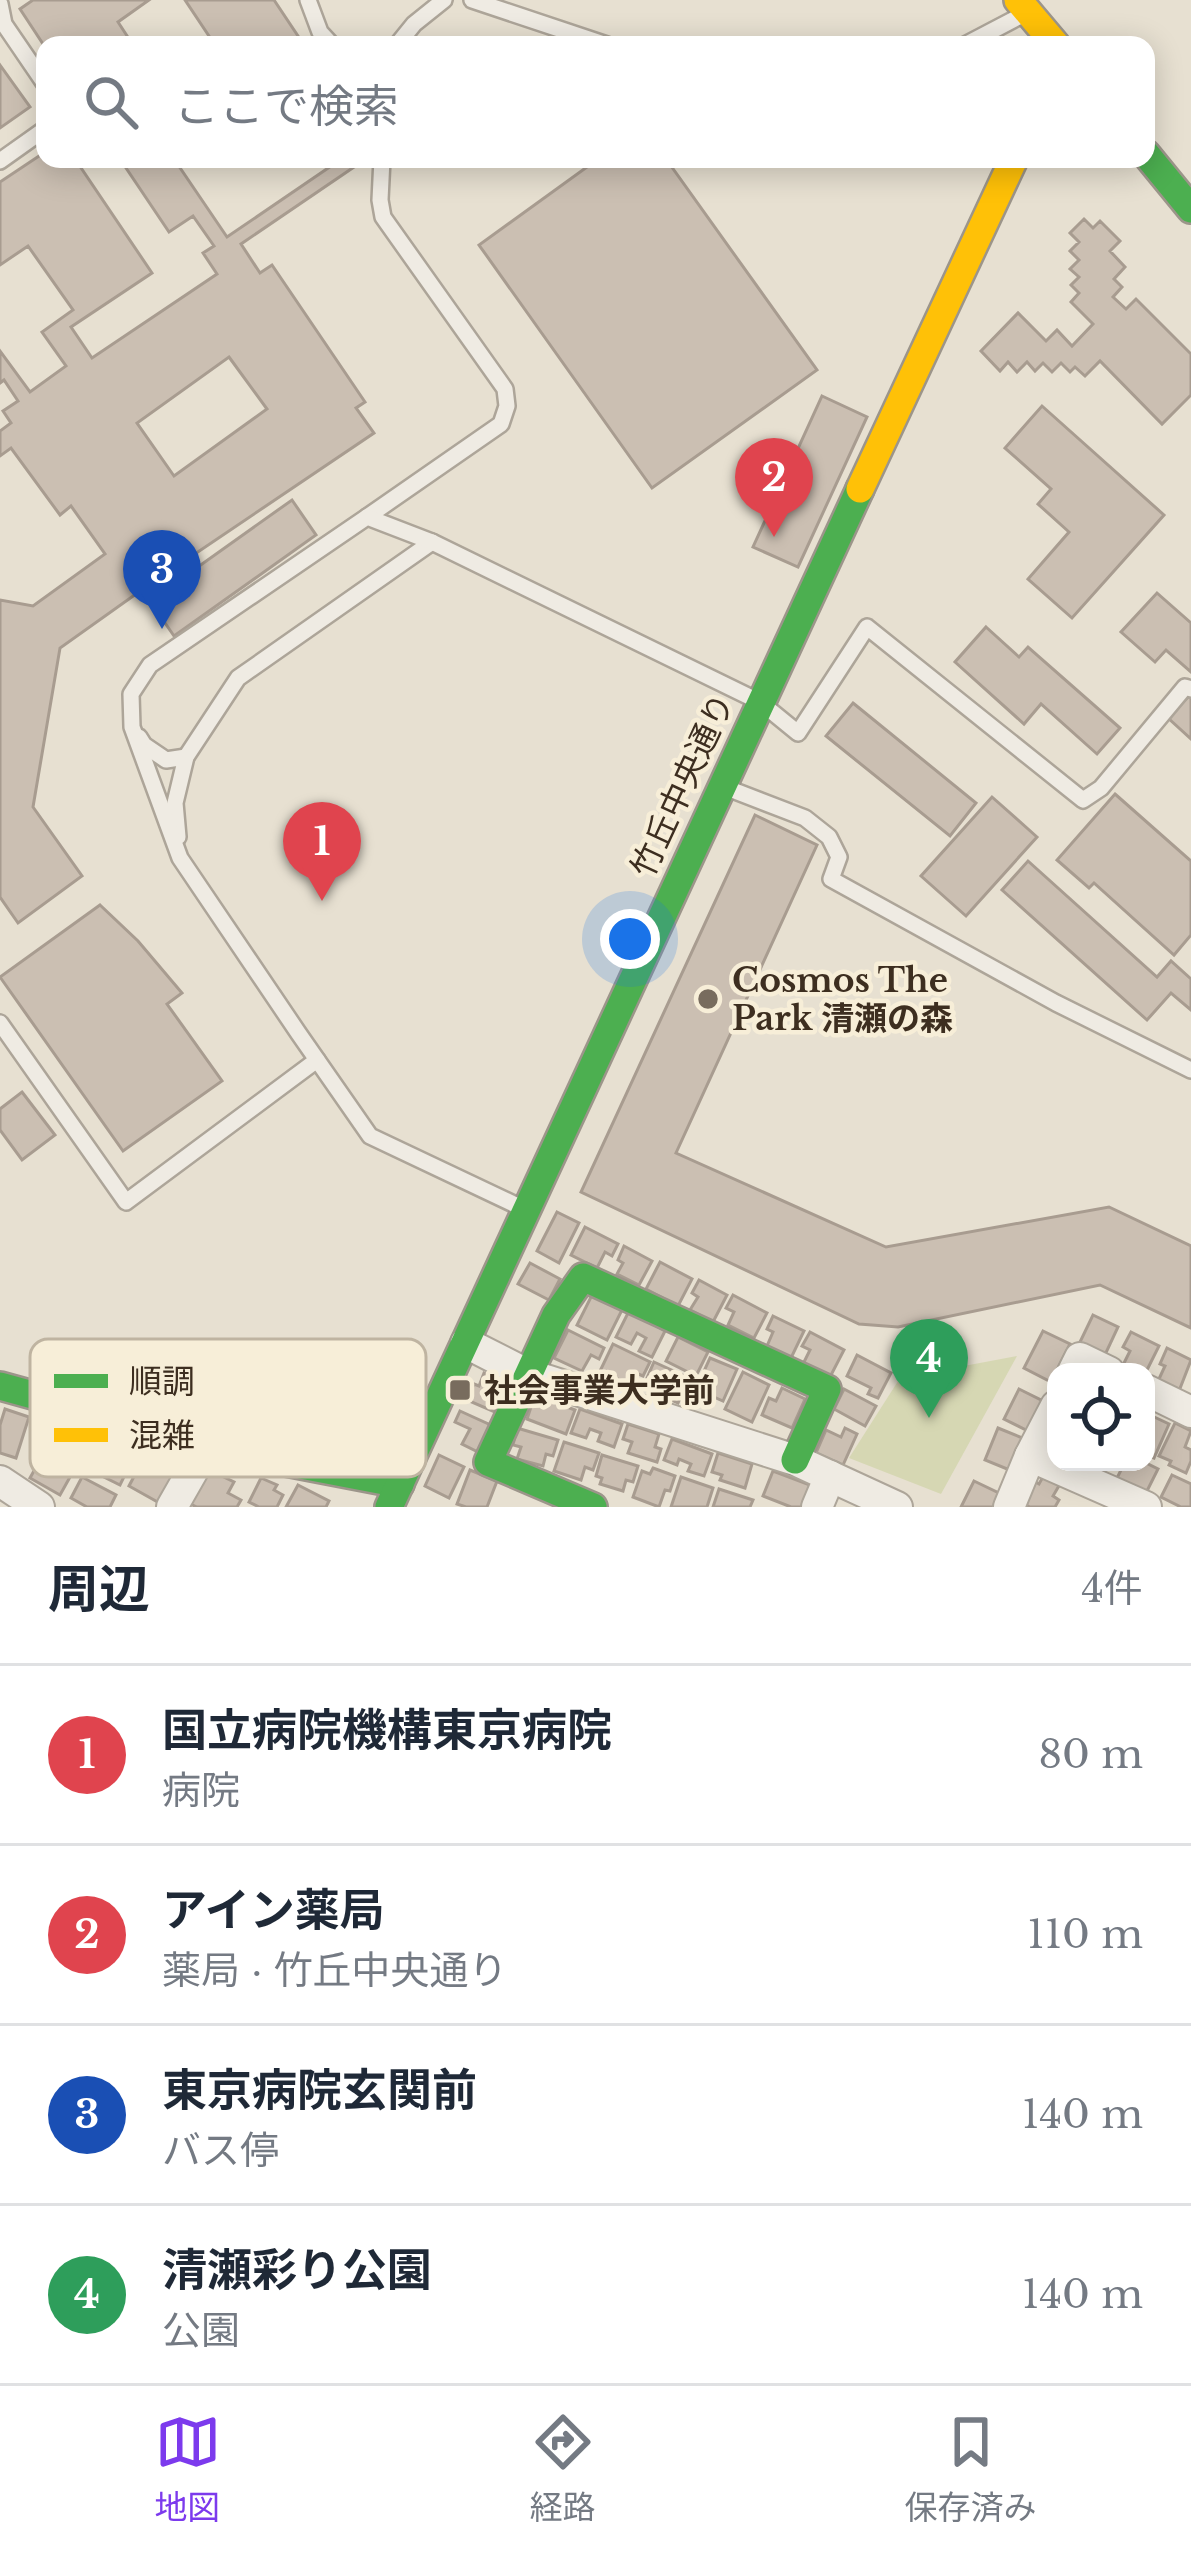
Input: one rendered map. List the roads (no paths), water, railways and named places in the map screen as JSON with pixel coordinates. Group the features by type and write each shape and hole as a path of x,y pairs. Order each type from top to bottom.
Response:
{"street":[{"path":"1023,6 1048,36"},
{"path":"1155,165 1191,209"},
{"name":"竹丘中央通り","path":"426,1429 1009,168"},
{"path":"593,1507 488,1462 556,1315 583,1277 827,1389 795,1460"},
{"path":"466,1342 526,1374 795,1460 897,1507"},
{"path":"0,1386 30,1394"},
{"path":"1155,1394 1191,1412"},
{"path":"1010,1507 1047,1423"},
{"path":"1030,1456 1146,1507"},
{"path":"817,1507 830,1476"},
{"path":"172,1507 189,1477"},
{"path":"328,1477 395,1496"},
{"path":"0,1481 39,1507"}],"lane":[{"path":"308,0 324,36"},
{"path":"404,36 444,0"},
{"path":"472,0 580,36"},
{"path":"0,4 4,25 36,71"},
{"path":"978,36 1023,6"},
{"path":"0,161 36,135"},
{"path":"382,168 383,217 505,389 507,406 501,424 151,665 131,694 132,727 180,858 370,1136 525,1210"},
{"path":"367,518 432,542 760,702 798,733 868,627 1084,800 1101,788 1185,687 1191,689"},
{"path":"180,858 175,803 186,758 238,678 432,542"},
{"path":"132,727 144,745 166,760 186,758"},
{"path":"722,786 805,818 829,837 839,856 831,879 1056,1004 1191,1070"},
{"path":"0,1023 126,1202 317,1060"}],"place":[{"name":"アイン薬局","path":"774,537"},
{"name":"東京病院玄関前","path":"162,629"},
{"name":"国立病院機構東京病院","path":"322,901"},
{"name":"Cosmos The Park 清瀬の森","path":"708,999"},
{"name":"社会事業大学前","path":"460,1390"},
{"name":"清瀬彩り公園","path":"929,1418"}]}
